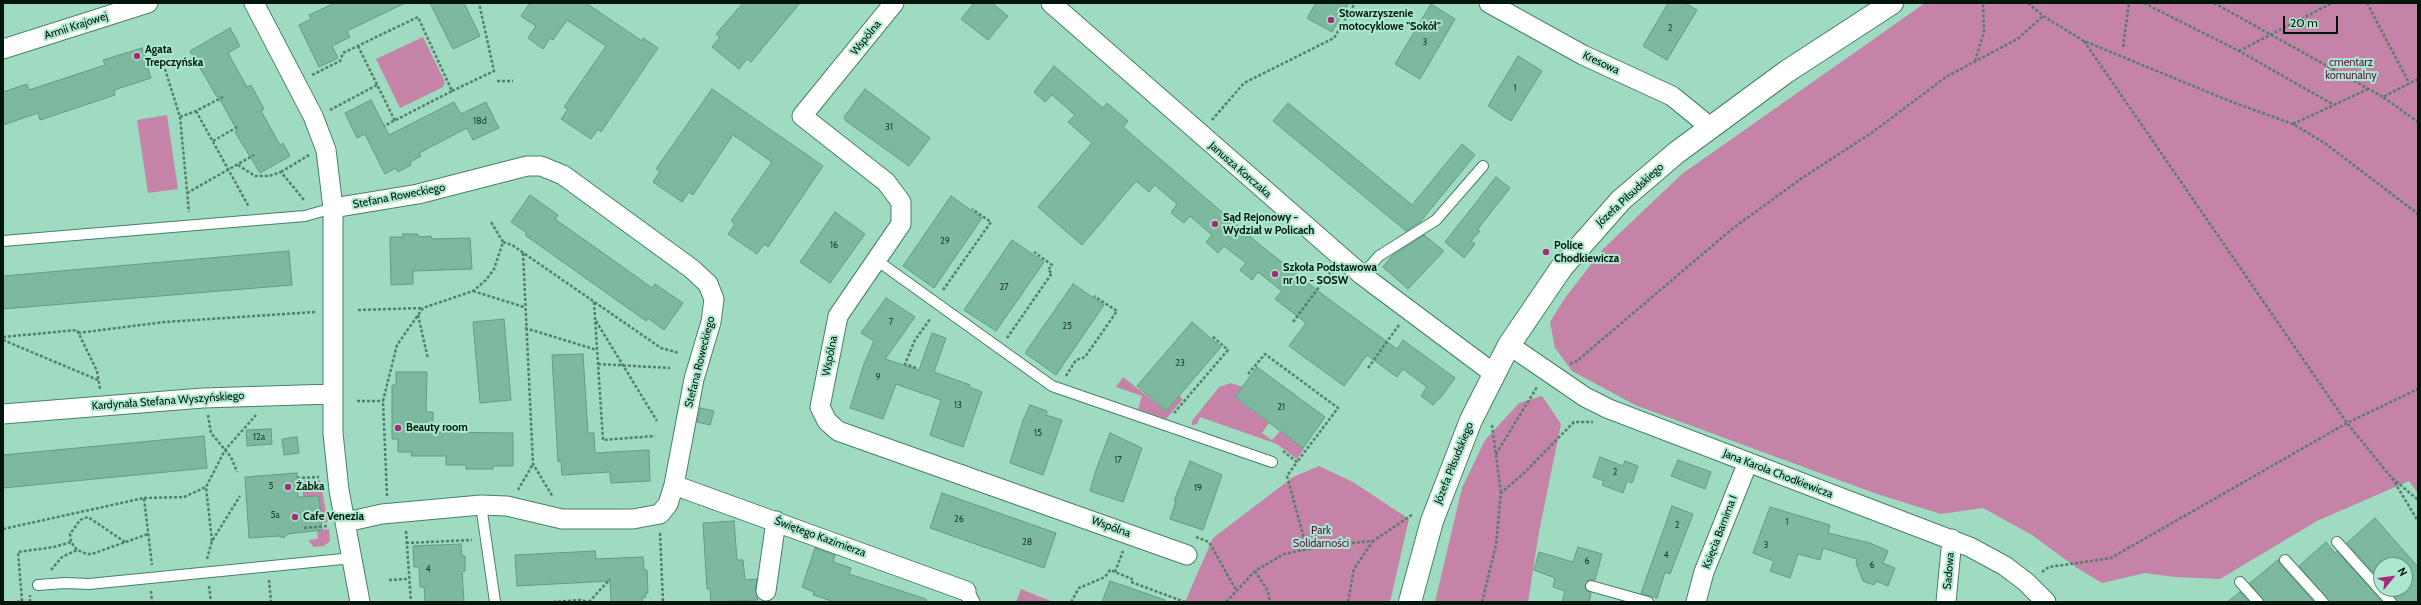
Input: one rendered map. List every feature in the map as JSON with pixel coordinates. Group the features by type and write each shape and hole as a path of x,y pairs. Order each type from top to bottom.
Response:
{"street":[{"name":"Armii Krajowej","path":"3,49 148,3"},
{"path":"254,3 320,131 329,169 333,208 332,394 339,524 353,558 360,602"},
{"name":"Wspólna","path":"894,3 802,116 886,182 901,202 901,224 838,316 820,406 827,421 838,431 1187,555"},
{"name":"Janusza Korczaka","path":"1051,3 1199,135 1362,275 1493,373"},
{"name":"Kresowa","path":"1489,3 1583,56 1672,96 1710,127"},
{"name":"Józefa Piłsudskiego","path":"1410,602 1438,502 1471,420 1493,373 1509,345 1562,267 1601,222 1644,179 1710,127 1786,72 1892,3"},
{"name":"Stefana Roweckiego","path":"333,208 418,194 527,166 541,166 563,175 700,276 711,291 713,310 694,379 674,485 668,504 660,514 633,519 562,519 507,506 481,505 382,514 339,524"},
{"name":"Jana Karola Chodkiewicza","path":"1509,345 1578,393 1609,409 1952,539 2000,563 2026,582 2046,602"},
{"name":"Kardynała Stefana Wyszyńskiego","path":"3,414 203,398 332,394"},
{"name":"Księcia Barnima I","path":"1696,602 1704,572 1748,462"},
{"name":"Świętego Kazimierza","path":"674,485 776,521 969,596"},
{"path":"766,591 776,521"},
{"name":"Sadowa","path":"1946,602 1952,539"}],"lane":[{"path":"1362,275 1379,256 1436,220 1483,166"},
{"path":"3,241 190,226 254,219 305,216 333,208"},
{"path":"876,259 1058,388 1272,462"},
{"path":"481,505 495,602"},
{"path":"2337,542 2391,602"},
{"path":"38,584 65,582 89,584 151,579 353,558"},
{"path":"2285,560 2323,602"},
{"path":"2240,582 2258,602"},
{"path":"1591,586 1648,602"}],"path":[{"path":"384,126 494,71 479,3"},
{"path":"1199,135 1244,83 1334,38 1355,3"},
{"path":"1975,61 1981,48 1984,32 1983,3"},
{"path":"2028,3 2043,16 2084,41 2232,102 2293,124 2326,144 2418,214"},
{"path":"2122,47 2129,3"},
{"path":"2144,3 2239,52 2334,105"},
{"path":"2214,3 2383,97 2418,122"},
{"path":"2239,52 2332,3"},
{"path":"2367,3 2409,83"},
{"path":"1563,363 1570,364 1577,361 1745,220 1802,178 1870,134 1946,77 2019,38 2043,16"},
{"path":"308,77 340,61 343,53 418,17 452,91"},
{"path":"2084,41 2347,423 2390,476 2418,521"},
{"path":"358,46 395,121"},
{"path":"165,69 180,117 190,226"},
{"path":"2383,97 2418,79"},
{"path":"497,81 513,81"},
{"path":"326,112 377,85"},
{"path":"2293,124 2369,89"},
{"path":"180,117 196,111 222,97"},
{"path":"196,111 229,169 254,219"},
{"path":"213,141 239,126"},
{"path":"238,164 256,176 269,176 281,172 313,153"},
{"path":"187,194 254,155"},
{"path":"281,172 304,200"},
{"path":"935,302 991,222 972,209"},
{"path":"491,222 503,242 523,253 661,348 678,353"},
{"path":"358,310 422,308 473,291 486,280 494,269 503,242"},
{"path":"1000,348 1052,273 1048,270 1052,264 1034,252"},
{"path":"523,253 524,307 533,464 554,500"},
{"path":"1293,322 1335,266"},
{"path":"473,291 524,307"},
{"path":"1058,388 1076,360 1085,357 1117,311 1094,296"},
{"path":"594,301 603,440 655,436"},
{"path":"387,501 383,400 398,345 422,308"},
{"path":"78,333 165,322 321,311"},
{"path":"418,315 428,360"},
{"path":"916,368 905,364 915,340 930,319"},
{"path":"1368,368 1402,320"},
{"path":"596,321 658,421"},
{"path":"525,328 597,350"},
{"path":"3,336 76,330 97,371 99,385"},
{"path":"1164,424 1228,350 1212,336"},
{"path":"3,340 98,380"},
{"path":"1248,374 1265,354 1338,408 1287,476 1307,550"},
{"path":"598,364 670,368"},
{"path":"1496,454 1540,382"},
{"path":"2026,582 2049,567 2110,558 2347,423 2418,389"},
{"path":"358,401 383,400"},
{"path":"207,409 210,433 231,457 237,472"},
{"path":"207,562 212,540 206,487 225,450 258,412"},
{"path":"1482,602 1496,545 1501,493 1491,419"},
{"path":"1501,493 1524,473 1574,422 1598,422"},
{"path":"1272,462 1280,449 1297,462"},
{"path":"515,494 533,464"},
{"path":"297,478 324,476"},
{"path":"2390,476 2418,500"},
{"path":"3,529 144,498 184,497 206,487"},
{"path":"212,540 240,496"},
{"path":"144,498 152,569 151,579"},
{"path":"82,511 84,518"},
{"path":"1348,602 1354,569 1373,540 1415,512"},
{"path":"125,542 94,519 84,518 72,529 70,534 71,542 77,550 92,554 148,534"},
{"path":"304,528 339,524"},
{"path":"660,529 663,602"},
{"path":"406,532 411,602"},
{"path":"406,543 478,539 487,542"},
{"path":"1226,602 1255,571 1284,554 1373,540"},
{"path":"17,602 22,601 18,552 54,547 71,542"},
{"path":"1209,542 1236,590"},
{"path":"38,584 62,557 77,550"},
{"path":"268,568 271,602"},
{"path":"1071,602 1074,593 1079,588 1105,577 1110,570 1132,578 1131,582 1185,602"},
{"path":"1255,571 1268,591 1270,602"},
{"path":"553,602 580,600 589,602 610,578"},
{"path":"389,580 409,579"},
{"path":"30,596 30,602"}],"green space":[{"name":"cmentarz komunalny","path":"1925,3 2418,3 2418,493 2409,481 2317,521 2220,579 2175,577 2145,573 2102,583 2077,568 2032,535 1983,508 1941,514 1877,494 1635,405 1572,371 1555,348 1550,322 1565,298 1603,249 1682,174"},
{"path":"423,37 445,82 443,87 400,108 376,59"},
{"path":"167,115 178,189 148,193 137,120"},
{"path":"1123,377 1166,411 1179,396 1183,399 1166,419 1138,409 1142,396 1116,387"},
{"path":"1231,383 1243,387 1235,398 1269,423 1262,433 1272,440 1280,431 1304,449 1297,459 1277,444 1200,417 1197,424 1192,425 1192,421 1219,387"},
{"path":"1542,396 1561,424 1539,532 1528,602 1435,602 1462,488 1485,440 1519,403"},
{"name":"Park Solidarności","path":"1319,466 1353,482 1409,519 1390,602 1185,602 1213,538 1293,477"},
{"path":"320,480 328,522 321,523 319,496 303,497 302,481"},
{"path":"329,529 330,541 324,546 314,547 308,540 318,539 317,530"},
{"path":"1021,589 1053,602 1016,602"}],"building":[{"path":"335,3 405,3 347,31 350,37 332,46 338,58 319,67 299,25 311,19 309,15"},
{"path":"430,3 464,3 480,36 453,49"},
{"path":"530,3 586,3 642,41 643,38 658,48 601,132 598,129 591,139 561,119 568,109 564,107 606,46 567,20 553,40 550,38 543,49 528,38 536,26 521,16"},
{"path":"743,3 800,3 751,62 747,59 739,69 712,47 720,37 716,34"},
{"path":"974,3 992,3 1008,16 988,40 961,19"},
{"path":"1316,3 1349,3 1332,32 1307,18"},
{"path":"1668,3 1685,3 1697,10 1667,60 1643,46"},
{"path":"1431,4 1455,19 1420,79 1395,64"},
{"path":"230,28 240,46 228,53 247,87 251,85 264,109 261,111 280,145 283,143 290,156 260,173 235,132 237,130 218,96 217,97 190,51"},
{"path":"142,48 151,78 114,90 115,95 40,120 38,113 3,125 3,92 27,84 29,90 105,65 103,60"},
{"path":"1518,56 1542,71 1511,121 1488,106"},
{"path":"1054,66 1103,108 1107,103 1128,121 1123,127 1259,244 1326,297 1397,349 1403,340 1455,378 1441,397 1433,405 1421,396 1427,387 1403,369 1397,377 1367,355 1344,386 1289,346 1306,323 1275,299 1282,291 1258,272 1252,280 1240,270 1246,263 1224,246 1218,253 1206,242 1212,235 1190,216 1184,223 1171,213 1177,204 1155,185 1149,192 1136,181 1082,245 1038,207 1092,143 1068,122 1075,115 1052,95 1045,102 1034,92"},
{"path":"712,89 823,166 768,247 764,244 757,254 728,234 735,224 731,221 772,162 749,146 733,135 693,195 689,192 682,202 653,182 660,171 656,169"},
{"path":"865,89 930,138 909,166 846,121 844,117"},
{"path":"371,100 389,135 454,102 461,114 486,102 499,128 473,140 467,128 419,153 421,156 410,162 411,165 398,172 396,168 385,174 365,134 357,138 345,113"},
{"path":"1288,103 1412,205 1462,144 1475,155 1420,222 1406,231 1273,121"},
{"path":"1496,177 1510,188 1477,230 1480,231 1471,241 1475,244 1464,258 1445,242"},
{"path":"530,195 558,215 555,219 652,288 655,284 683,303 664,330 648,318 646,321 525,235 527,233 511,222"},
{"path":"951,196 982,218 934,288 903,266"},
{"path":"835,212 865,234 830,283 800,262"},
{"path":"403,234 418,234 418,237 431,236 432,239 470,238 472,269 413,271 413,284 391,285 390,237 403,237"},
{"path":"1424,235 1444,251 1408,289 1383,267 1392,256"},
{"path":"1012,240 1044,262 996,331 964,310"},
{"path":"289,251 292,285 3,309 3,276"},
{"path":"1073,284 1104,305 1056,375 1025,353"},
{"path":"886,298 915,317 885,359 919,370 932,333 946,338 934,372 970,385 969,387 982,392 963,447 930,435 941,400 896,384 883,419 850,408 864,364 874,341 861,333"},
{"path":"504,319 511,400 480,403 473,322"},
{"path":"1192,322 1221,347 1166,411 1137,386"},
{"path":"583,354 588,433 594,433 595,453 649,450 650,481 611,483 610,472 562,475 561,461 558,462 552,355"},
{"path":"1257,367 1325,417 1303,448 1235,397"},
{"path":"396,372 427,372 426,412 433,412 433,432 513,433 513,466 493,466 493,469 466,469 466,465 446,465 446,456 411,456 412,452 398,452 398,439 392,439 392,385 396,385"},
{"path":"1030,405 1047,411 1046,415 1062,420 1043,475 1010,463 1023,420"},
{"path":"700,408 714,411 710,425 697,422"},
{"path":"271,429 272,444 247,446 246,430"},
{"path":"1110,433 1142,448 1123,502 1090,491"},
{"path":"204,436 207,468 3,488 3,455"},
{"path":"297,437 299,453 284,455 282,439"},
{"path":"1600,457 1623,466 1625,461 1638,466 1632,483 1627,481 1623,493 1602,485 1604,481 1593,477"},
{"path":"1678,460 1711,472 1705,489 1671,476"},
{"path":"1190,461 1222,475 1203,530 1170,519 1176,501 1174,501"},
{"path":"297,473 298,497 319,496 322,530 287,534 284,538 279,536 249,538 245,477"},
{"path":"942,493 1056,533 1044,568 930,528"},
{"path":"1672,506 1693,514 1670,574 1665,572 1657,598 1641,593"},
{"path":"1770,507 1830,525 1828,533 1870,543 1888,551 1883,563 1895,568 1888,586 1876,581 1874,585 1863,581 1856,563 1857,559 1823,548 1820,560 1798,554 1790,578 1770,571 1774,561 1753,553"},
{"path":"2375,518 2409,557 2373,557 2373,572 2347,543"},
{"path":"734,521 737,560 743,560 745,580 757,579 755,590 758,600 711,602 710,589 707,589 703,523"},
{"path":"2326,542 2335,553 2337,551 2373,592 2373,597 2378,597 2382,602 2329,602 2299,566"},
{"path":"461,544 462,556 465,556 465,571 462,572 464,602 425,602 424,587 420,587 419,567 414,567 413,546"},
{"path":"1578,547 1602,554 1595,580 1589,580 1585,585 1586,590 1591,593 1589,602 1562,602 1565,591 1553,587 1555,578 1534,570 1539,552 1573,562"},
{"path":"815,548 835,555 833,562 851,568 849,574 926,599 926,602 835,602 813,595 814,592 802,587"},
{"path":"595,551 596,559 643,557 644,570 647,570 648,593 645,593 646,597 642,598 643,602 611,602 610,581 517,586 515,555"},
{"path":"2278,560 2314,602 2264,602 2250,583"},
{"path":"2413,561 2418,567 2418,602 2397,602 2394,597 2413,597"},
{"path":"1110,581 1165,600 1165,602 1102,602"},
{"path":"2240,592 2249,602 2227,602"}],"place":[{"name":"Stowarzyszenie motocyklowe \"Sokół\"","path":"1331,20"},
{"name":"Agata Trepczyńska","path":"137,56"},
{"name":"Sąd Rejonowy - Wydział w Policach","path":"1215,224"},
{"name":"Police Chodkiewicza","path":"1546,252"},
{"name":"Szkoła Podstawowa nr 10 - SOSW","path":"1275,274"},
{"name":"Beauty room","path":"398,428"},
{"name":"Żabka","path":"288,487"},
{"name":"Cafe Venezia","path":"295,517"}]}
